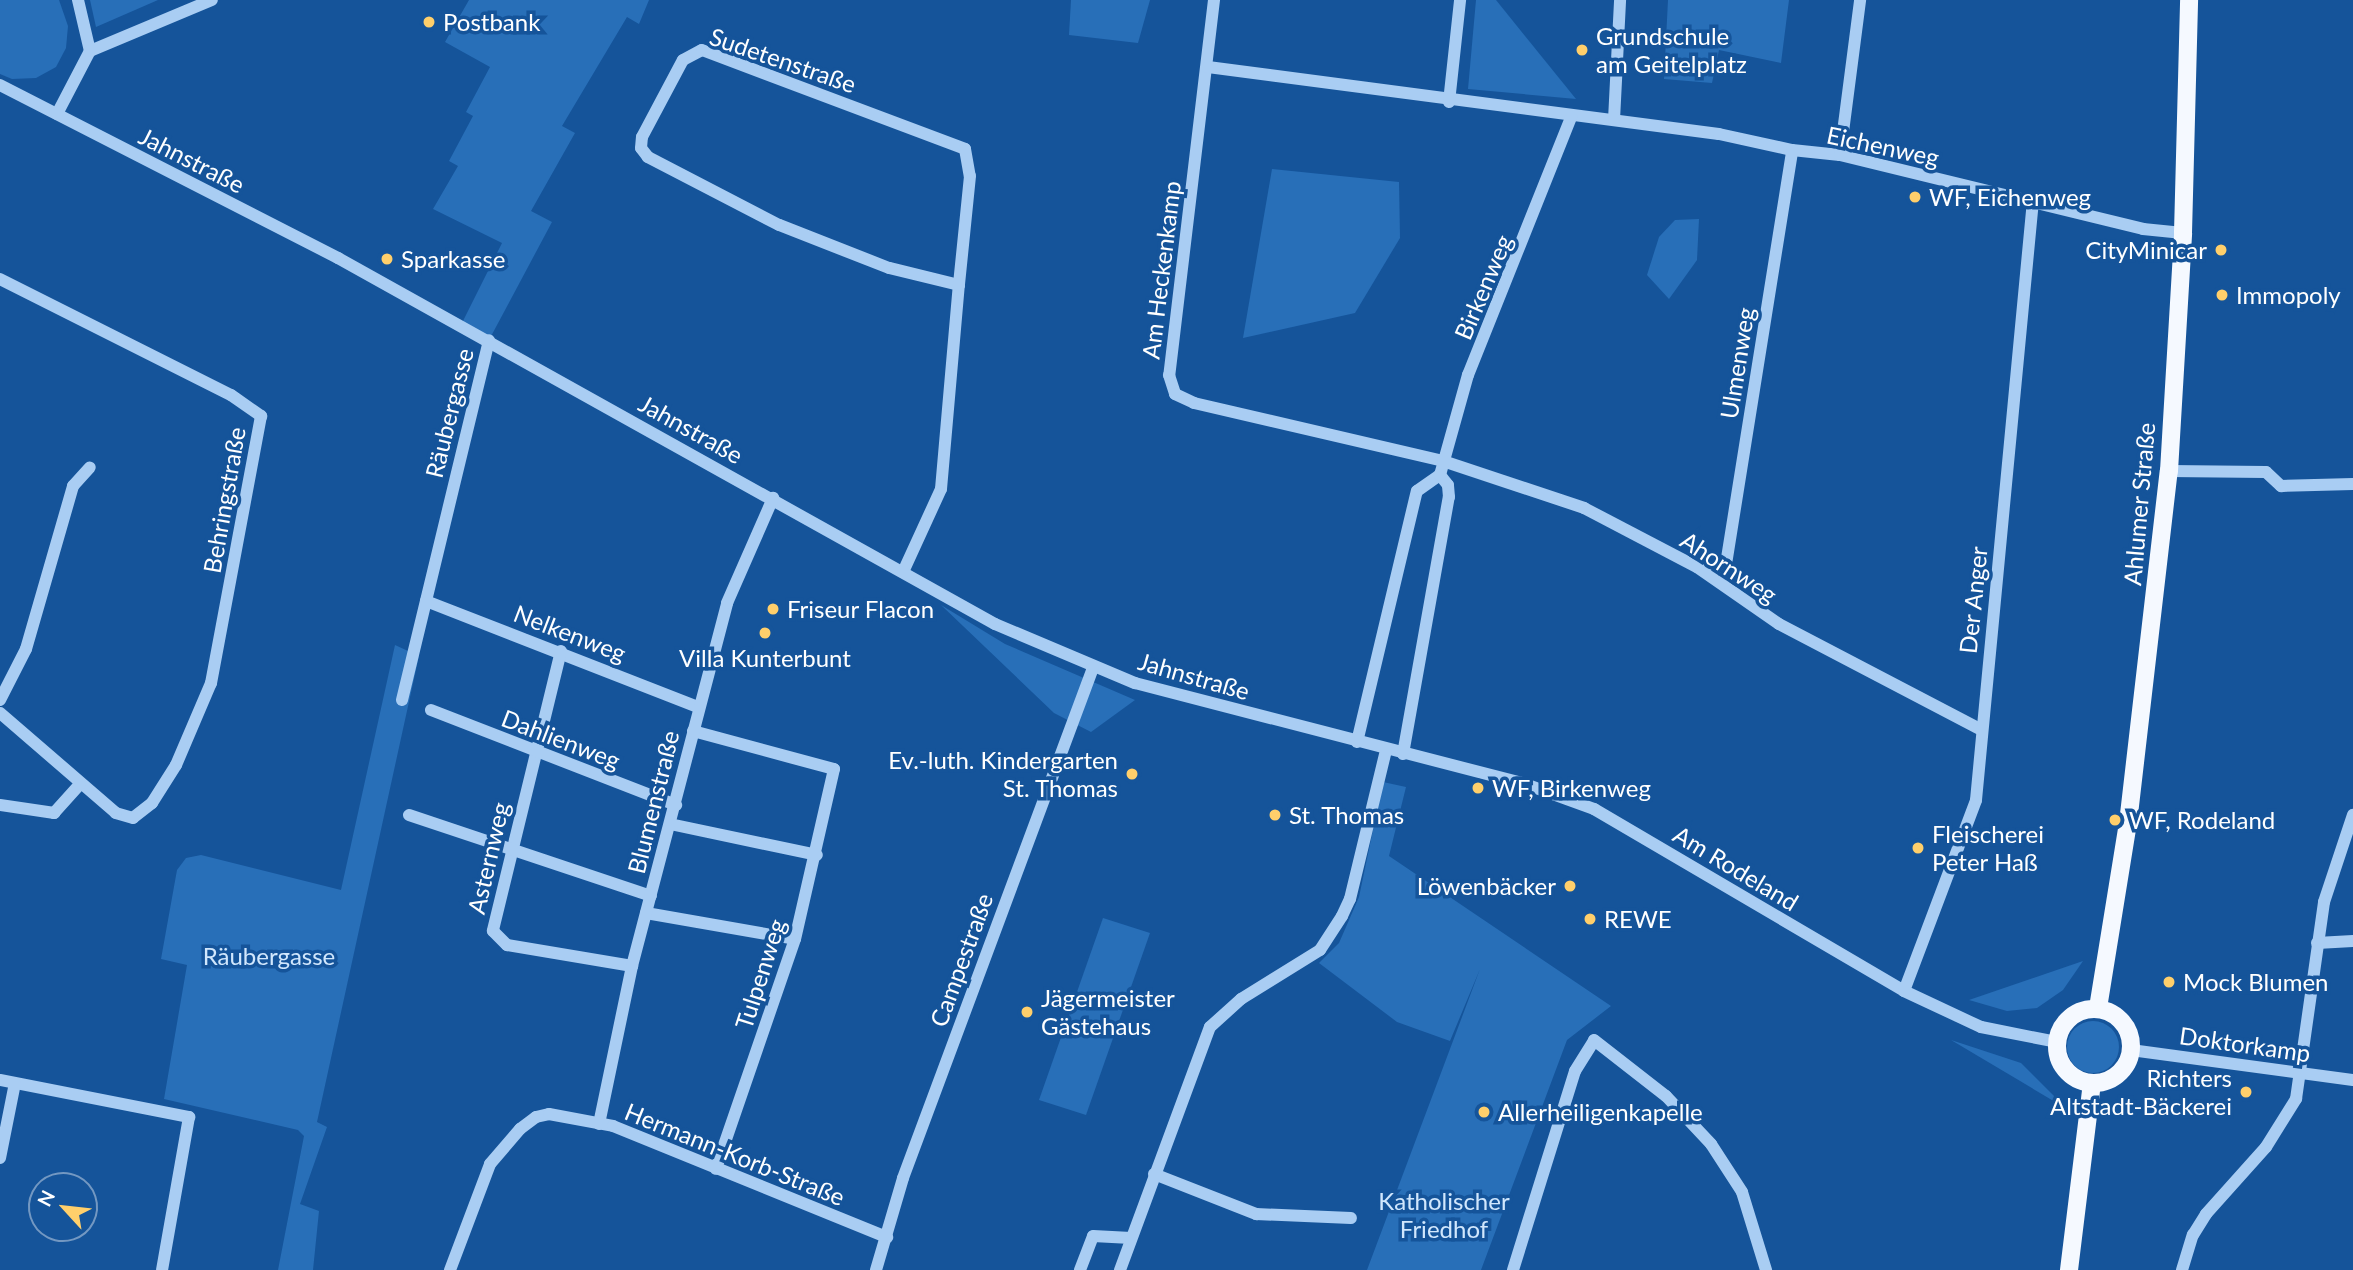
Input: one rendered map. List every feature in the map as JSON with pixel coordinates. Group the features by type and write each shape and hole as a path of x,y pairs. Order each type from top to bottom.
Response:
{"main road":[{"name":"Ahlumer Straße","path":"2098,1008 2128,823 2169,471 2183,233 2189,0"},
{"path":"2098,1008 2114,1014 2126,1026 2131,1050 2118,1074 2092,1083 2069,1073 2059,1059 2057,1042 2070,1016 2098,1008"},
{"path":"2069,1270 2092,1083"}],"street":[{"path":"78,0 90,51"},
{"path":"57,114 90,51 212,0"},
{"name":"Am Heckenkamp","path":"1214,0 1170,386 1175,394 1194,403 1443,461"},
{"path":"1449,102 1460,0"},
{"path":"1614,120 1620,0"},
{"path":"1840,155 1860,0"},
{"name":"Sudetenstraße","path":"903,572 942,489 958,285 970,176 965,149 702,50 683,60 642,137 641,148 648,157 779,225 889,268 958,285"},
{"name":"Eichenweg","path":"1208,67 1449,102 1719,134 1792,150 1840,155 2143,229 2183,233"},
{"name":"Jahnstraße","path":"0,85 489,340 995,624 1093,668 1386,750"},
{"name":"Birkenweg","path":"1403,754 1449,496 1448,485 1440,475 1443,461 1468,375 1571,117"},
{"name":"Ulmenweg","path":"1723,583 1792,150"},
{"name":"Der Anger","path":"1903,991 1967,833 1976,800 2033,200"},
{"name":"Behringstraße","path":"0,279 231,395 261,416 212,683 176,765 152,803 133,818 116,813 79,785"},
{"name":"Räubergasse","path":"402,700 489,340"},
{"name":"Ahornweg","path":"1443,461 1584,508 1723,583 1779,624 1982,730"},
{"path":"0,700 26,649 73,486 89,467"},
{"path":"2169,471 2266,471 2281,485 2353,484"},
{"path":"1357,742 1417,491 1440,475"},
{"name":"Blumenstraße","path":"599,1124 632,966 676,806 698,707 727,603 773,498"},
{"name":"Nelkenweg","path":"426,601 561,651 698,707"},
{"name":"Asternweg","path":"561,651 493,931 496,939 507,945 632,966"},
{"name":"Campestraße","path":"876,1270 903,1178 1093,668"},
{"name":"Dahlienweg","path":"431,710 676,806"},
{"path":"0,713 79,785 54,813 0,805"},
{"name":"Tulpenweg","path":"693,731 834,769 832,790 795,939 716,1169"},
{"path":"1120,1270 1210,1027 1241,999 1305,963 1331,936 1350,899 1386,750"},
{"name":"Am Rodeland","path":"1386,750 1522,783 1594,808 1903,991 1981,1027 2057,1042"},
{"path":"409,815 651,895"},
{"path":"2182,1270 2193,1235 2206,1214 2285,1120 2301,1073 2324,902 2353,815"},
{"path":"670,824 817,855"},
{"path":"646,913 795,939"},
{"path":"2317,943 2353,941"},
{"path":"1513,1270 1575,1071 1594,1040 1666,1096 1711,1144 1742,1192 1766,1270"},
{"name":"Doktorkamp","path":"2131,1050 2353,1080"},
{"path":"0,1080 189,1116 162,1270"},
{"path":"0,1158 15,1083"},
{"name":"Hermann-Korb-Straße","path":"450,1270 491,1164 520,1129 536,1117 550,1114 599,1124 887,1237"},
{"path":"1154,1174 1256,1214 1351,1218"},
{"path":"1080,1270 1093,1236 1131,1238"}],"green space":[{"path":"0,0 59,0 68,26 66,48 56,67 36,78 12,79 0,74"},
{"path":"90,0 158,0 96,27"},
{"path":"469,0 649,0 639,24 627,17 562,126 575,133 531,211 552,222 489,340 461,325 502,243 433,209 458,166 449,161 473,116 466,112 490,67 445,42"},
{"path":"1071,0 1150,0 1138,43 1069,35"},
{"path":"1476,0 1496,0 1576,99 1468,89"},
{"path":"1668,0 1789,0 1781,63 1719,50 1712,83 1664,79"},
{"path":"1272,169 1399,182 1400,238 1355,313 1243,338"},
{"path":"1699,219 1697,260 1669,299 1647,275 1659,237 1675,220"},
{"path":"941,605 1005,644 1135,700 1091,732 1054,713"},
{"name":"Räubergasse","path":"395,645 419,656 317,1122 327,1127 300,1204 319,1211 313,1270 278,1270 304,1136 298,1130 164,1099 187,965 161,959 177,870 186,858 201,855 341,890"},
{"name":"Katholischer Friedhof","path":"1383,782 1406,787 1389,856 1611,1006 1567,1040 1481,1270 1367,1270 1480,969 1450,1041 1397,1022 1319,963 1339,943 1359,897"},
{"path":"1103,918 1150,933 1086,1115 1039,1100"},
{"path":"2083,961 2063,990 2037,1008 2007,1011 1969,1000"},
{"path":"2093,1021 2103,1023 2111,1029 2117,1037 2117,1057 2111,1065 2103,1071 2093,1073 2083,1071 2075,1065 2069,1057 2067,1047 2069,1037 2075,1029 2083,1023"},
{"path":"1951,1040 2021,1063 2067,1109"}],"place":[{"name":"Postbank","path":"429,22"},
{"name":"Grundschule am Geitelplatz","path":"1582,50"},
{"name":"WF, Eichenweg","path":"1915,197"},
{"name":"CityMinicar","path":"2221,250"},
{"name":"Sparkasse","path":"387,259"},
{"name":"Immopoly","path":"2222,295"},
{"name":"Friseur Flacon","path":"773,609"},
{"name":"Villa Kunterbunt","path":"765,633"},
{"name":"Ev.-luth. Kindergarten St. Thomas","path":"1132,774"},
{"name":"WF, Birkenweg","path":"1478,788"},
{"name":"St. Thomas","path":"1275,815"},
{"name":"WF, Rodeland","path":"2115,820"},
{"name":"Fleischerei Peter Haß","path":"1918,848"},
{"name":"Löwenbäcker","path":"1570,886"},
{"name":"REWE","path":"1590,919"},
{"name":"Mock Blumen","path":"2169,982"},
{"name":"Jägermeister Gästehaus","path":"1027,1012"},
{"name":"Richters Altstadt-Bäckerei","path":"2246,1092"},
{"name":"Allerheiligenkapelle","path":"1484,1112"}]}
